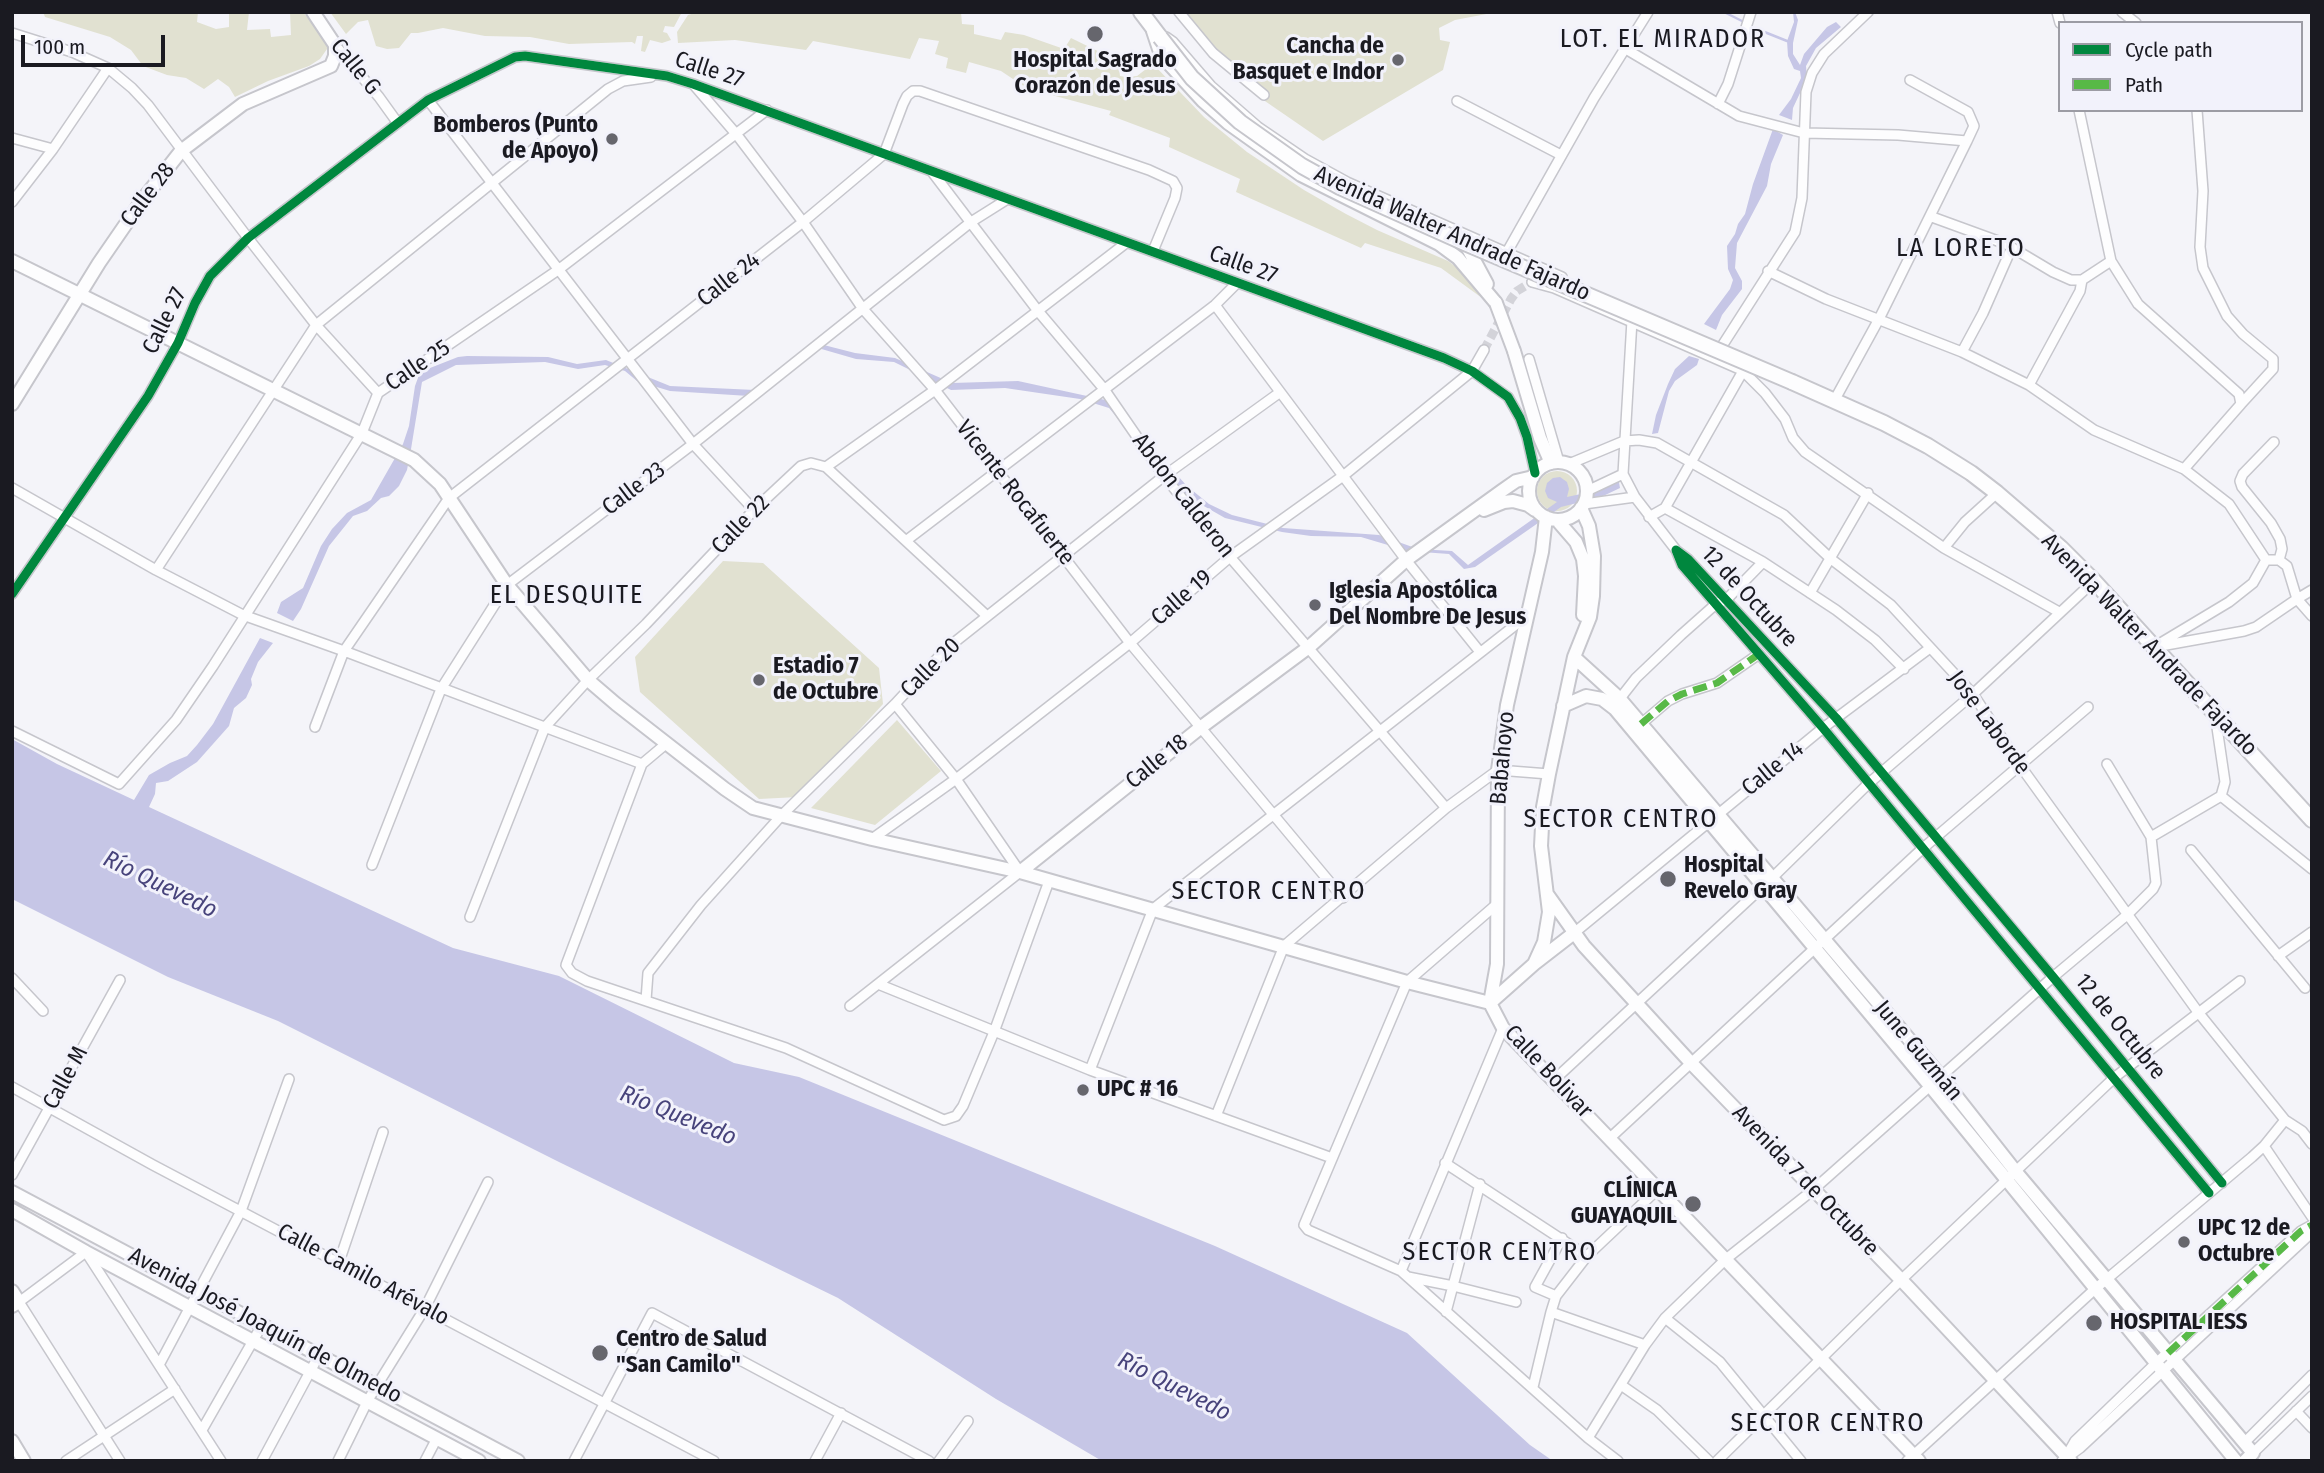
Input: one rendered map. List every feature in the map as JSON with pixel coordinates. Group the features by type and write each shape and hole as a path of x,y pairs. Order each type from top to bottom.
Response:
{"main road":[{"name":"Calle G","path":"313,12 335,45"},
{"name":"Avenida Walter Andrade Fajardo","path":"1141,12 1192,78 1240,122 1302,166 1340,187 1465,243 1884,423 1971,473 2061,548 2094,581 2312,819"},
{"name":"Avenida Walter Andrade Fajardo","path":"1156,32 1161,55 1203,101 1228,123 1301,176 1439,244 1458,258 1496,303"},
{"name":"Calle 28","path":"12,404 80,293 141,202 181,151 243,104 326,70 334,62 335,45"},
{"path":"1465,243 1496,303 1514,351 1540,438 1542,452 1529,495 1547,516 1566,519 1584,501 1582,475 1560,463 1540,438"},
{"name":"Calle Bolivar","path":"12,261 414,460 431,473 507,585 589,680 739,800 766,813 1020,872 1490,1003 1503,1028 1822,1359 1913,1459"},
{"path":"1535,473 1560,463"},
{"name":"Calle 18","path":"1020,872 1200,728 1309,648 1406,560 1516,481 1535,473"},
{"name":"Avenida 7 de Octubre","path":"1534,964 1547,929 1547,894 1541,846 1543,807 1574,657 1590,617 1594,568 1584,501"},
{"name":"Calle 18","path":"1464,518 1504,502 1520,502 1547,516"},
{"name":"Avenida 7 de Octubre","path":"1547,516 1576,542 1583,559 1584,629"},
{"name":"Babahoyo","path":"1490,1003 1497,964 1498,770 1507,705 1542,552 1547,516"},
{"name":"June Guzmán","path":"1574,657 1820,944 1931,1087 2107,1280 2248,1453"},
{"name":"June Guzmán","path":"1563,706 1586,696 1617,704 1641,724 1713,817"},
{"name":"Avenida 7 de Octubre","path":"1547,894 1574,933 1692,1064 1901,1280 2067,1459"},
{"name":"Calle 14","path":"1490,1003 1574,933"},
{"name":"June Guzmán","path":"1820,944 1942,1078 2011,1177 2095,1289 2232,1459"},
{"name":"Avenida José Joaquín de Olmedo","path":"12,1192 518,1461"},
{"name":"Avenida José Joaquín de Olmedo","path":"12,1210 479,1461"},
{"path":"12,1441 24,1461"},
{"path":"2232,1459 2248,1453"}],"street":[{"path":"1179,12 1213,53 1264,95"},
{"path":"1507,252 1561,155 1648,12"},
{"path":"1718,104 1728,84 1751,12"},
{"path":"1722,346 1795,232 1802,198 1807,92 1812,73 1824,54 1868,12"},
{"name":"Avenida Walter Andrade Fajardo","path":"1156,32 1173,42 1211,86 1258,127 1305,159 1347,182 1751,358 1792,382"},
{"path":"12,33 72,52 108,68 148,105 316,325 378,393"},
{"name":"Calle G","path":"335,45 397,122"},
{"path":"1624,48 1739,116 1804,133 1898,135 1967,141"},
{"name":"Calle 27","path":"12,594 148,396 178,343 210,276 247,238 428,100 515,57 525,56 667,76 693,84 1444,358 1472,371 1508,397 1527,437 1535,473"},
{"path":"12,202 108,68"},
{"path":"156,569 316,325 608,89 623,81 667,76"},
{"path":"1834,401 1932,216 1974,126 1968,112 1910,80"},
{"name":"Vicente Rocafuerte","path":"693,84 737,135 803,222 863,309 935,390 1130,643 1343,898"},
{"name":"Calle 24","path":"315,727 344,651 449,498 803,222 884,154 907,96 913,91 920,91 1149,170 1173,181 1177,188 1153,251"},
{"path":"428,100 693,444 754,510"},
{"path":"1457,101 1561,155"},
{"name":"Calle 25","path":"12,731 119,784 177,720 362,433 378,393 558,270 767,110"},
{"path":"2079,112 2111,261 2137,304 2236,390 2241,404"},
{"path":"2184,469 2273,369 2273,359 2243,334 2227,316 2203,268 2200,226 2203,191 2197,112"},
{"path":"12,138 52,149"},
{"name":"Abdon Calderon","path":"933,173 1038,311 1104,389 1164,476 1230,557 1446,808"},
{"name":"Calle 23","path":"372,864 441,689 507,585 693,444 971,222 1006,200"},
{"path":"1932,216 2012,247 2071,280 2082,279 2111,261"},
{"name":"Calle 22","path":"470,917 545,727 754,510 801,466 811,463 826,467 935,390 1126,243"},
{"path":"1962,352 1983,313 2012,247"},
{"path":"1768,271 1826,299 1962,352 2029,385 2094,430 2184,469 2229,503 2266,560"},
{"name":"Avenida Walter Andrade Fajardo","path":"1560,276 1549,276 1532,282 1554,288 1743,371 1792,382"},
{"path":"2029,385 2080,291 2082,279"},
{"path":"906,540 1215,305 1237,284"},
{"path":"1215,305 1406,560 1480,652"},
{"name":"12 de Octubre","path":"1636,310 1632,323 1623,474 1635,497 1676,550 1682,565 1836,718 2222,1183"},
{"name":"Calle 19","path":"872,839 956,779 1130,643 1230,557 1343,476 1472,371 1484,351"},
{"path":"1529,359 1560,463"},
{"path":"1649,517 1665,508 1743,371 1765,393 1805,452 1944,548 2059,611"},
{"name":"Calle 20","path":"646,1000 648,973 701,905 781,816 895,704 946,649 1164,476 1279,393"},
{"name":"Jose Laborde","path":"1560,463 1624,441 1657,443 1784,515 1831,559 1891,606 1973,694 2019,764 2198,1012 2285,1120 2302,1131 2312,1144"},
{"path":"2274,442 2243,474 2240,481 2280,539 2282,549 2279,560"},
{"path":"826,467 987,616"},
{"path":"1584,501 1623,474"},
{"path":"12,488 243,615 642,764"},
{"path":"1810,593 1868,493"},
{"path":"1944,548 1965,522 1997,493"},
{"path":"1584,501 1635,497"},
{"path":"1665,508 1763,562 1836,610 1875,640 1904,669"},
{"path":"2266,560 2279,560 2287,566 2297,599 2312,616"},
{"path":"2155,647 2229,602 2253,583 2266,560"},
{"path":"1617,704 1672,643 1722,602 1763,562"},
{"path":"1554,1080 1768,882 1868,784 1973,694 2094,581"},
{"path":"2155,647 2256,627 2312,590"},
{"name":"12 de Octubre","path":"1722,602 1759,654 1824,728 2209,1193"},
{"path":"1090,1070 1153,909 1527,616"},
{"name":"Calle 14","path":"1574,933 1836,718 1930,648"},
{"path":"1641,724 1668,701 1691,690 1717,683 1759,654"},
{"path":"895,704 956,779 1020,872"},
{"path":"1610,1138 1922,849 2088,707"},
{"path":"2151,837 2221,796 2225,782 2215,712"},
{"path":"667,743 642,764 566,965 572,973 587,981 786,1048 944,1120 956,1116 963,1106 995,1032 1049,881"},
{"path":"1588,1438 1645,1345 1665,1318 1726,1259 1813,1190 2053,977 2127,915 2156,883 2151,837 2107,764"},
{"path":"1216,1115 1284,946 1446,808 1498,770 1549,774"},
{"path":"2221,796 2312,869"},
{"path":"2191,850 2305,988"},
{"name":"Calle 18","path":"850,1006 1020,872"},
{"path":"1497,904 1407,982 1305,1228 1404,1274 1516,1302"},
{"path":"2278,956 2312,932"},
{"path":"12,978 43,1011"},
{"name":"Calle M","path":"12,1175 120,980"},
{"path":"1717,1461 1901,1280 2115,1077 2240,981"},
{"path":"878,984 1090,1070 1332,1158"},
{"path":"1404,1274 1446,1163 1503,1028"},
{"path":"159,1366 241,1211 289,1079"},
{"name":"Calle Camilo Arévalo","path":"12,1087 153,1165 715,1461"},
{"path":"1913,1459 2095,1289 2264,1146 2285,1120"},
{"path":"339,1262 383,1132"},
{"path":"2264,1146 2312,1217"},
{"path":"1446,1163 1587,1256"},
{"path":"338,1461 368,1401 425,1308 488,1182"},
{"path":"1446,1312 1479,1184"},
{"path":"1533,1387 1556,1296 1587,1256 1658,1189"},
{"path":"2067,1459 2159,1367 2306,1237 2312,1226"},
{"path":"1556,1296 1535,1287 1562,1238"},
{"path":"120,1461 14,1300 86,1252 221,1461"},
{"path":"1404,1274 1588,1438 1618,1461"},
{"path":"1551,1311 1645,1345"},
{"path":"574,1461 652,1312 929,1461"},
{"path":"1665,1318 1720,1362 1801,1461"},
{"path":"202,1430 262,1325"},
{"path":"262,1461 319,1355"},
{"path":"2248,1453 2312,1375"},
{"path":"1621,1385 1657,1410 1709,1461"},
{"path":"66,1461 175,1390"},
{"path":"2248,1453 2312,1396"},
{"path":"2296,1411 2312,1429"},
{"path":"815,1461 841,1413"},
{"path":"939,1461 968,1421"},
{"path":"425,1461 437,1438"}],"green space":[{"path":"43,12 198,12 197,22 216,29 229,27 229,12 249,12 247,30 270,29 271,37 291,35 290,12 303,12 327,42 327,49 320,59 309,66 235,97 229,87 218,79 204,89 186,78 167,75 143,66 131,50 110,37 45,17"},
{"path":"330,12 682,12 674,27 665,26 663,32 667,33 671,40 662,43 650,40 645,52 641,51 643,36 637,36 635,44 569,44 530,37 485,36 443,28 411,33 399,48 387,49 376,46 368,20 358,22 346,34"},
{"path":"698,12 961,12 962,24 974,25 974,34 1001,40 1005,32 1024,35 1064,49 1071,38 1118,61 1120,76 1137,76 1150,66 1155,66 1204,117 1247,152 1346,214 1448,261 1459,269 1482,298 1441,268 1365,243 1361,248 1236,192 1240,179 1169,147 1170,138 1109,115 1111,111 1044,93 1022,85 1001,71 969,62 966,73 946,68 948,58 935,54 939,41 919,38 910,59 813,41 806,50 735,40 678,43 677,32 688,15"},
{"path":"1174,12 1497,12 1455,20 1439,28 1440,40 1450,42 1443,70 1323,141 1246,88 1208,54"},
{"path":"1557,471 1565,472 1571,477 1576,483 1576,499 1571,505 1565,510 1557,511 1549,510 1543,505 1538,499 1537,491 1538,483 1543,477 1549,472"},
{"name":"Estadio 7 de Octubre","path":"723,561 763,563 879,668 883,704 798,797 759,799 640,692 635,657"},
{"path":"897,720 941,771 875,825 811,808"}],"water":[{"path":"1793,12 1798,20 1793,54 1800,65 1804,54 1827,27 1836,22 1841,27 1816,48 1806,66 1807,78 1793,108 1792,120 1779,115 1791,99 1801,78 1800,71 1794,69 1788,56 1787,41 1794,22"},
{"path":"1773,129 1783,135 1771,164 1767,186 1737,243 1735,268 1742,281 1742,289 1722,315 1716,330 1704,324 1730,289 1733,280 1728,269 1727,246 1745,214"},
{"path":"816,343 855,353 895,358 952,383 1018,381 1110,401 1187,486 1209,504 1232,515 1283,528 1379,535 1418,549 1452,551 1468,565 1557,502 1548,498 1545,491 1547,483 1553,478 1560,477 1567,482 1567,497 1599,490 1618,477 1620,488 1601,497 1561,507 1475,567 1464,569 1449,554 1408,551 1361,537 1311,536 1282,532 1225,518 1195,501 1170,480 1109,408 1080,399 1005,388 951,390 894,362 856,359 818,348 749,396 670,391 637,381 625,371 605,365 578,369 545,362 456,365 422,382 407,470 399,486 367,511 353,516 329,546 293,621 277,613 281,602 303,588 321,546 332,529 347,513 371,500 403,444 419,375 430,368 467,356 548,357 577,364 606,360 670,386 755,390"},
{"path":"1689,356 1699,359 1697,365 1675,381 1669,391 1658,433 1652,434 1656,415 1675,369"},
{"name":"Río Quevedo","path":"260,638 273,643 258,662 251,679 252,685 246,698 234,708 229,726 197,762 168,781 156,783 155,794 149,807 453,948 559,976 734,1063 799,1077 1215,1246 1407,1333 1530,1445 1553,1461 1102,1461 996,1399 838,1298 278,1021 168,977 12,899 12,739 57,764 134,800 149,775 187,756 197,745 213,724"}],"waterway":[{"path":"1724,12 1742,21"},
{"path":"1757,29 1787,41"}],"tunnel":[{"path":"1484,350 1511,299 1517,291 1532,282"}],"marked path":[{"path":"1641,724 1668,701 1717,683 1759,654"},
{"path":"2168,1353 2301,1231 2312,1225"}],"cycle path":[{"path":"12,594 148,396 178,343 210,276 248,238 428,100 515,57 525,56 667,76 693,84 1444,358 1472,371 1508,397 1527,437 1535,473"},
{"path":"2209,1193 1823,728 1682,565 1676,550 1688,559 1836,718 2222,1183"}],"place":[{"name":"Hospital Sagrado Corazón de Jesus","path":"1095,34"},
{"name":"Cancha de Basquet e Indor","path":"1398,60"},
{"name":"Bomberos (Punto de Apoyo)","path":"612,139"},
{"name":"Iglesia Apostólica Del Nombre De Jesus","path":"1315,605"},
{"name":"Estadio 7 de Octubre","path":"759,680"},
{"name":"Hospital Revelo Gray","path":"1668,879"},
{"name":"UPC # 16","path":"1083,1090"},
{"name":"CLÍNICA GUAYAQUIL","path":"1693,1204"},
{"name":"UPC 12 de Octubre","path":"2184,1242"},
{"name":"HOSPITAL IESS","path":"2094,1323"},
{"name":"Centro de Salud \"San Camilo\"","path":"600,1353"}],"district":[{"name":"LOT. EL MIRADOR","path":"1663,40"},
{"name":"LA LORETO","path":"1961,249"},
{"name":"EL DESQUITE","path":"567,596"},
{"name":"SECTOR CENTRO","path":"1621,820"},
{"name":"SECTOR CENTRO","path":"1269,892"},
{"name":"SECTOR CENTRO","path":"1500,1253"},
{"name":"SECTOR CENTRO","path":"1828,1424"}]}
